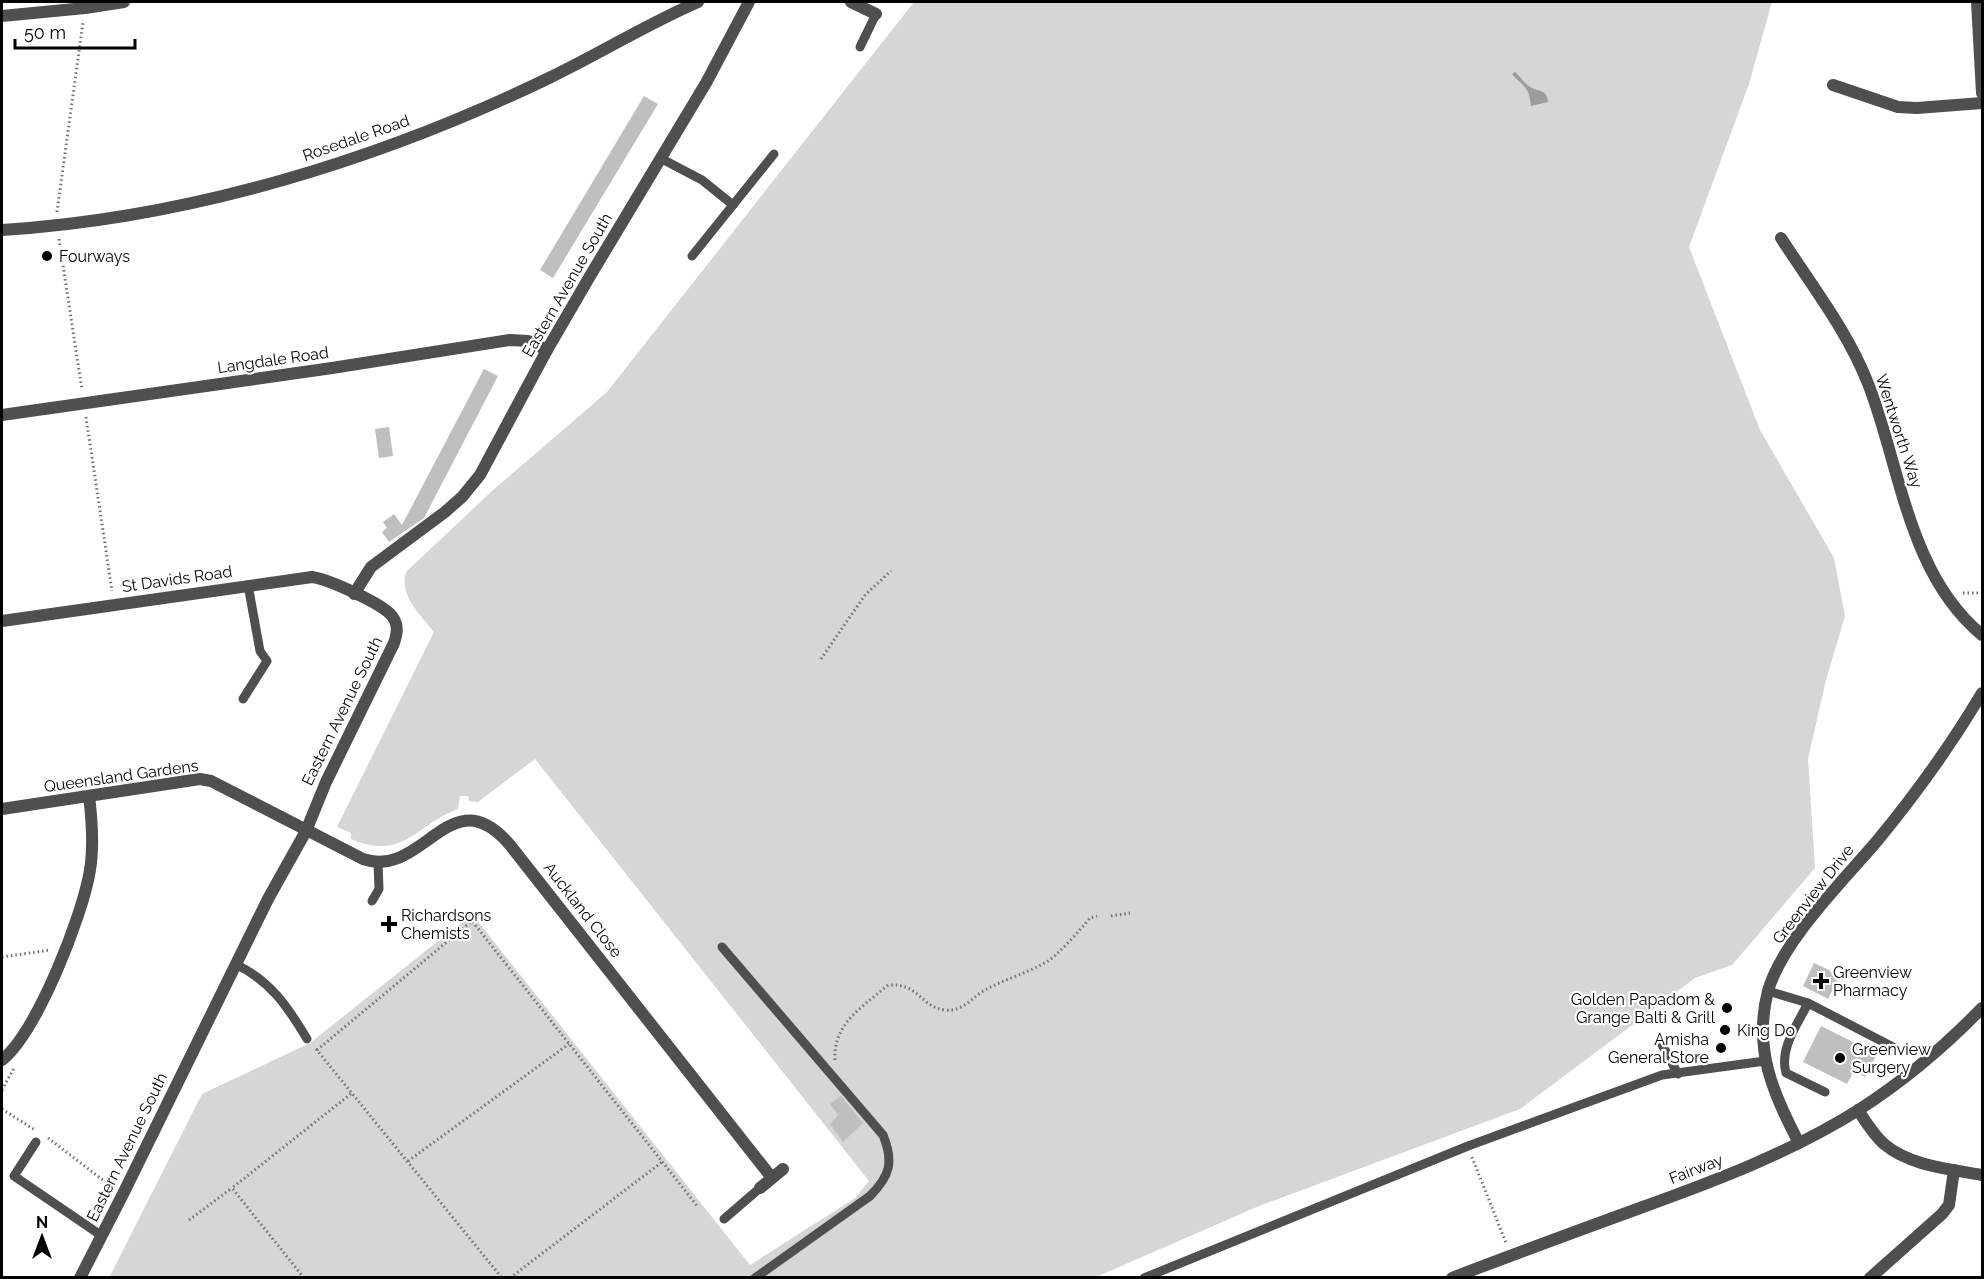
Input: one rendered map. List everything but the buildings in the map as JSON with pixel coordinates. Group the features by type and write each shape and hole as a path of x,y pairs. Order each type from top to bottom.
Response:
{"street":[{"path":"2,16 123,2"},
{"name":"Rosedale Road","path":"2,230 57,225 150,211 290,178 425,132 520,91 698,2"},
{"path":"733,2 748,4"},
{"path":"851,2 876,14"},
{"path":"1977,2 1983,93"},
{"name":"Eastern Avenue South","path":"80,1278 235,964 306,831 326,782 396,635 395,622 390,613 354,594 370,567 462,497 489,463 548,350 706,83 748,4"},
{"path":"1833,85 1898,106 1917,108 1983,103"},
{"name":"Wentworth Way","path":"1780,238 1849,343 1869,386 1914,532 1935,575 1964,620 1983,635"},
{"name":"Langdale Road","path":"2,415 510,340 528,341 548,350"},
{"name":"St Davids Road","path":"2,621 312,577 327,580 354,594"},
{"name":"Greenview Drive","path":"1799,1143 1773,1090 1765,1061 1764,1019 1768,990 1782,959 1808,922 1879,839 1962,726 1983,693"},
{"name":"Queensland Gardens","path":"2,809 200,779 210,781 306,831"},
{"path":"2,1060 23,1036 47,990 82,905 91,867 92,818 89,796"},
{"name":"Auckland Close","path":"378,863 396,861 405,857 435,833 454,824 474,821 495,829 510,845 772,1178"},
{"path":"306,831 363,859 378,863"},
{"name":"Fairway","path":"1452,1278 1737,1171 1799,1143 1858,1110 1899,1082 1934,1054 1983,1008"},
{"path":"1858,1110 1872,1131 1885,1144 1902,1155 1922,1163 1983,1175"},
{"path":"760,1188 783,1169"},
{"path":"1870,1278 1942,1214 1949,1205 1954,1170"}],"lane":[{"path":"860,47 876,14"},
{"path":"692,256 774,154"},
{"path":"662,159 702,180 733,205"},
{"path":"243,699 267,661 260,651 249,585"},
{"path":"372,901 379,889 378,863"},
{"path":"722,946 883,1135 890,1160 882,1184 870,1196 755,1278"},
{"path":"235,964 251,972 277,994 307,1039"},
{"path":"1768,990 1808,1003 1893,1047"},
{"path":"1808,1003 1785,1051 1783,1063 1786,1072 1825,1092"},
{"path":"1660,1041 1678,1074"},
{"path":"1144,1278 1468,1146 1662,1075 1765,1061"},
{"path":"36,1142 14,1176 102,1236"},
{"path":"724,1219 760,1188"}],"path":[{"path":"85,8 57,225 113,605"},
{"path":"821,659 865,595 891,571"},
{"path":"1112,916 1130,913"},
{"path":"835,1065 836,1039 841,1028 888,985 909,987 937,1008 953,1010 961,1008 983,991 1047,961 1090,918 1097,916"},
{"path":"317,1050 472,921 698,1207"},
{"path":"2,957 66,948"},
{"path":"307,1039 502,1278"},
{"path":"408,1161 569,1044"},
{"path":"189,1220 352,1093"},
{"path":"2,1109 52,1141 107,1185 124,1192"},
{"path":"1468,1146 1511,1256"},
{"path":"510,1278 662,1162"},
{"path":"232,1188 304,1278"}],"shaded area":[{"path":"914,2 1772,2 1749,84 1689,247 1760,430 1834,558 1845,616 1826,680 1808,759 1815,868 1732,965 1695,978 1520,1109 1259,1206 1096,1277 109,1278 202,1094 310,1043 472,914 750,1265 855,1198 869,1181 535,759 478,802 469,801 468,796 460,796 458,809 397,844 369,845 351,839 351,833 337,827 434,632 408,597 405,589 406,572 492,491 607,392"},
{"path":"1515,72 1530,87 1544,93 1548,102 1531,106 1526,89 1512,74"}],"place":[{"name":"Fourways","path":"47,256"},
{"name":"Richardsons Chemists","path":"389,924"},
{"name":"Greenview Pharmacy","path":"1821,981"},
{"name":"Golden Papadom & Grange Balti & Grill","path":"1727,1008"},
{"name":"King Do","path":"1725,1030"},
{"name":"Amisha General Store","path":"1721,1048"},
{"name":"Greenview Surgery","path":"1840,1058"}]}
